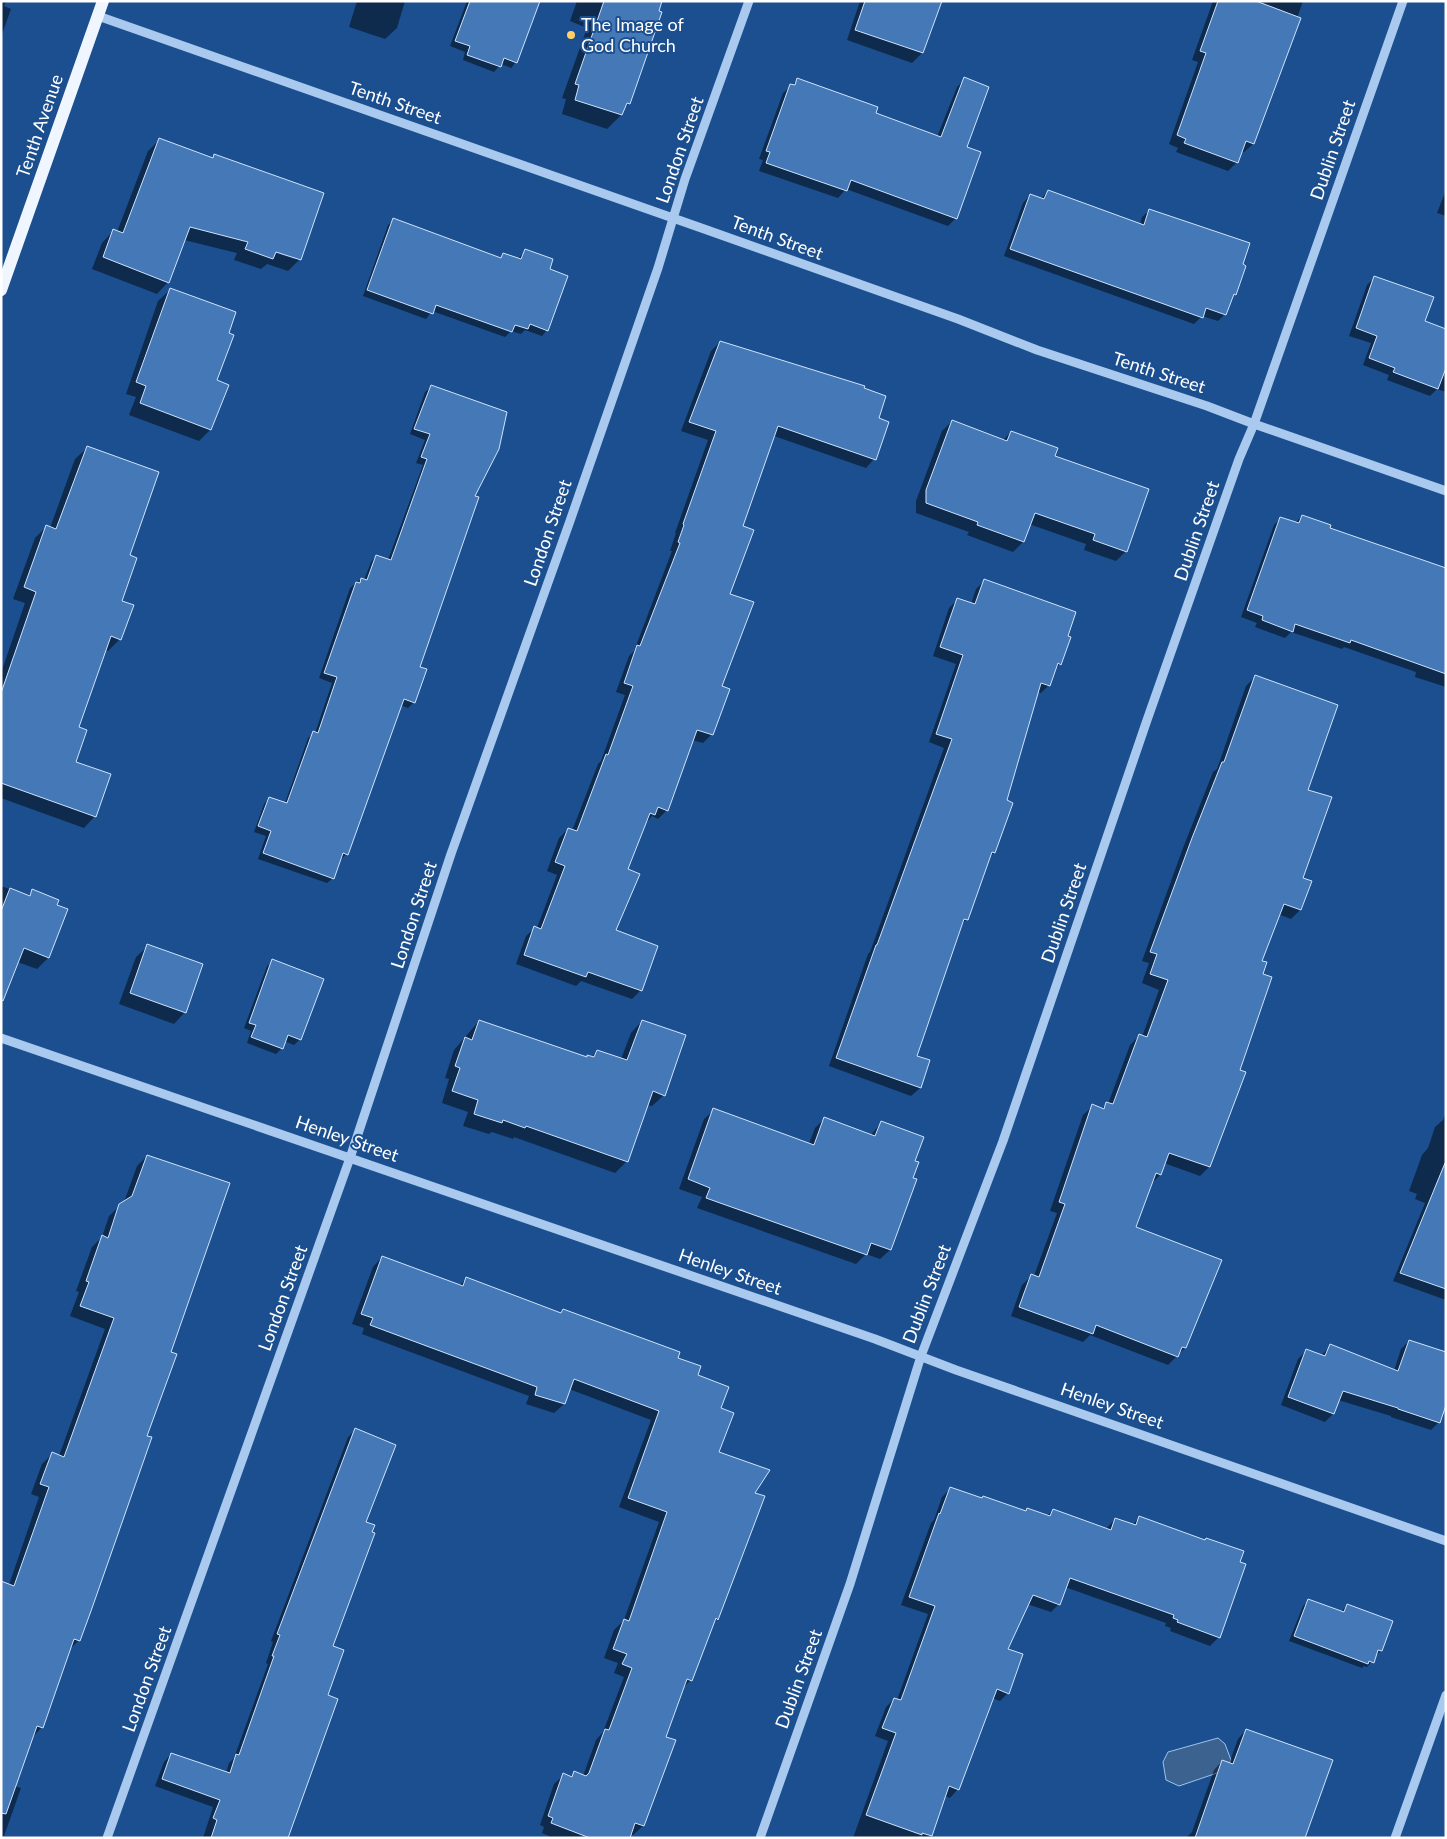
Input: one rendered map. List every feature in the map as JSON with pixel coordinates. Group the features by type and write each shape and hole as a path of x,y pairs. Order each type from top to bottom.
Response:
{"main road":[{"name":"Tenth Avenue","path":"1,290 103,1"}],"street":[{"name":"London Street","path":"107,1838 350,1158 451,854 570,521 658,268 685,180 749,1"},
{"name":"Dublin Street","path":"760,1838 850,1584 921,1356 1003,1141 1149,713 1239,460 1254,424 1402,1"},
{"name":"Tenth Street","path":"98,16 958,319 1038,350 1207,406 1446,491"},
{"name":"Henley Street","path":"1,1038 921,1356 956,1370 1446,1542"},
{"path":"1395,1838 1446,1695"}],"water":[{"path":"1218,1738 1225,1744 1231,1760 1226,1770 1179,1786 1166,1780 1163,1762 1168,1752"}],"building":[{"path":"470,1 540,1 517,63 504,58 501,67 467,55 470,46 455,41"},
{"path":"604,1 662,1 659,11 662,12 630,104 627,103 622,115 575,100 579,85 575,84"},
{"path":"865,1 942,1 923,53 855,30"},
{"path":"1218,1 1256,1 1301,18 1254,144 1246,141 1238,163 1184,143 1186,139 1177,135 1206,53 1200,51"},
{"path":"964,77 989,87 967,147 981,152 957,219 851,180 847,191 766,163 770,152 766,151 790,84 795,85 797,78 878,107 876,113 941,137"},
{"path":"159,138 213,158 214,154 324,193 301,260 276,252 273,259 245,249 248,242 190,227 169,283 103,257 113,229 123,233"},
{"path":"1048,190 1144,225 1149,209 1250,243 1243,264 1246,266 1236,295 1234,294 1226,315 1206,308 1203,318 1010,249 1030,194 1044,199"},
{"path":"393,218 501,258 503,253 521,259 525,249 553,259 550,269 568,276 548,331 530,324 528,329 515,325 512,332 436,305 433,314 367,290"},
{"path":"1374,276 1434,297 1425,321 1446,329 1446,368 1438,389 1393,372 1395,368 1369,358 1377,336 1356,328"},
{"path":"170,288 236,312 229,333 234,335 217,380 229,385 211,430 140,403 146,386 136,382"},
{"path":"720,341 865,386 864,388 886,396 879,418 889,422 876,460 778,426 743,526 754,530 730,594 754,602 722,686 730,689 713,735 697,730 668,811 658,807 655,815 650,813 628,869 640,874 616,930 658,946 642,991 588,972 586,977 524,955 534,926 541,929 565,866 555,862 568,828 577,831 606,754 608,755 633,686 624,683 637,645 640,646 680,543 678,542 683,524 716,431 689,422"},
{"path":"431,385 507,412 499,449 475,496 479,497 420,667 427,669 415,703 404,699 348,855 343,853 334,879 263,853 271,831 258,826 269,797 287,803 313,731 318,733 337,677 324,673 356,582 360,583 361,578 367,580 376,555 391,560 427,459 421,457 430,434 414,429"},
{"path":"952,420 1007,441 1011,431 1058,448 1055,456 1149,489 1127,552 1093,540 1095,534 1035,513 1024,542 977,525 978,522 926,503 926,490"},
{"path":"87,446 159,472 130,555 137,558 122,601 134,605 121,640 111,636 79,727 87,730 76,762 111,774 96,817 1,783 1,693 36,592 24,587 46,525 56,529"},
{"path":"1302,515 1331,525 1330,528 1446,568 1446,674 1351,640 1350,643 1295,624 1293,632 1262,620 1263,616 1247,610 1280,517 1299,523"},
{"path":"984,579 1076,612 1068,636 1071,637 1061,665 1058,663 1050,686 1041,683 1007,800 1013,803 995,853 992,852 968,920 964,919 917,1056 930,1060 921,1088 836,1058 952,739 936,734 963,655 940,647 957,598 975,604"},
{"path":"1255,675 1338,705 1308,790 1332,797 1303,878 1312,881 1301,910 1284,904 1262,961 1267,962 1263,974 1272,977 1240,1070 1246,1072 1210,1167 1169,1153 1161,1175 1156,1173 1136,1227 1222,1260 1186,1348 1182,1347 1178,1357 1096,1325 1093,1334 1019,1307 1031,1274 1039,1277 1065,1204 1059,1202 1092,1104 1104,1109 1106,1102 1113,1104 1139,1034 1147,1037 1168,980 1150,974 1157,954 1150,952 1192,838 1222,762 1224,762"},
{"path":"10,888 30,896 32,889 59,900 57,905 68,909 49,958 24,948 3,1001 1,1000 1,911"},
{"path":"147,944 203,964 186,1013 130,993"},
{"path":"272,959 324,979 301,1040 288,1035 283,1049 251,1037 256,1025 249,1023"},
{"path":"479,1020 587,1057 587,1055 594,1057 597,1050 627,1060 642,1020 686,1035 665,1096 653,1091 628,1162 526,1126 525,1128 503,1120 502,1123 474,1114 478,1100 452,1091 460,1068 455,1066 465,1037 472,1040"},
{"path":"713,1108 814,1145 824,1117 875,1136 881,1121 924,1137 915,1161 919,1162 913,1178 917,1179 891,1250 871,1243 867,1255 706,1198 710,1188 688,1179"},
{"path":"147,1155 230,1183 171,1352 177,1354 147,1436 152,1437 91,1611 80,1641 74,1639 43,1728 37,1726 6,1814 1,1813 1,1581 14,1586 49,1487 40,1484 52,1452 64,1457 114,1318 80,1306 89,1282 86,1281 102,1235 108,1238 119,1204 132,1196"},
{"path":"1446,1163 1446,1289 1400,1273"},
{"path":"382,1256 463,1286 466,1277 561,1313 563,1309 680,1352 678,1358 701,1366 698,1375 729,1387 721,1408 734,1413 719,1452 770,1470 755,1493 765,1496 718,1620 716,1618 692,1681 687,1679 666,1737 676,1740 644,1826 635,1823 630,1838 590,1838 551,1823 553,1818 548,1816 563,1773 572,1777 574,1771 586,1776 589,1773 605,1729 609,1730 632,1668 622,1664 627,1654 613,1649 624,1619 629,1621 667,1512 628,1498 659,1411 574,1379 565,1404 535,1395 537,1387 370,1325 373,1318 361,1314"},
{"path":"1409,1340 1446,1352 1446,1405 1440,1423 1343,1391 1334,1414 1288,1397 1306,1349 1325,1356 1330,1344 1398,1371"},
{"path":"355,1428 396,1445 366,1522 375,1525 372,1532 375,1533 333,1646 344,1650 328,1695 338,1699 288,1838 211,1838 217,1820 213,1818 220,1800 162,1779 171,1753 230,1773 236,1754 239,1755 274,1656 272,1656 280,1635 277,1634"},
{"path":"950,1487 1026,1511 1027,1508 1050,1516 1053,1509 1111,1530 1115,1518 1136,1525 1139,1516 1205,1540 1206,1538 1244,1551 1240,1562 1246,1564 1220,1638 1177,1622 1178,1620 1173,1618 1174,1615 1070,1578 1060,1605 1033,1595 1008,1649 1023,1654 1009,1694 997,1689 959,1790 949,1786 932,1836 922,1833 922,1835 866,1815 896,1733 882,1728 894,1698 901,1700 935,1606 909,1597"},
{"path":"1308,1599 1344,1612 1347,1604 1393,1621 1382,1651 1378,1650 1374,1663 1369,1661 1368,1664 1294,1636"},
{"path":"1246,1729 1333,1760 1305,1838 1195,1838 1222,1760 1233,1764"}],"place":[{"name":"The Image of God Church","path":"571,35"}]}
